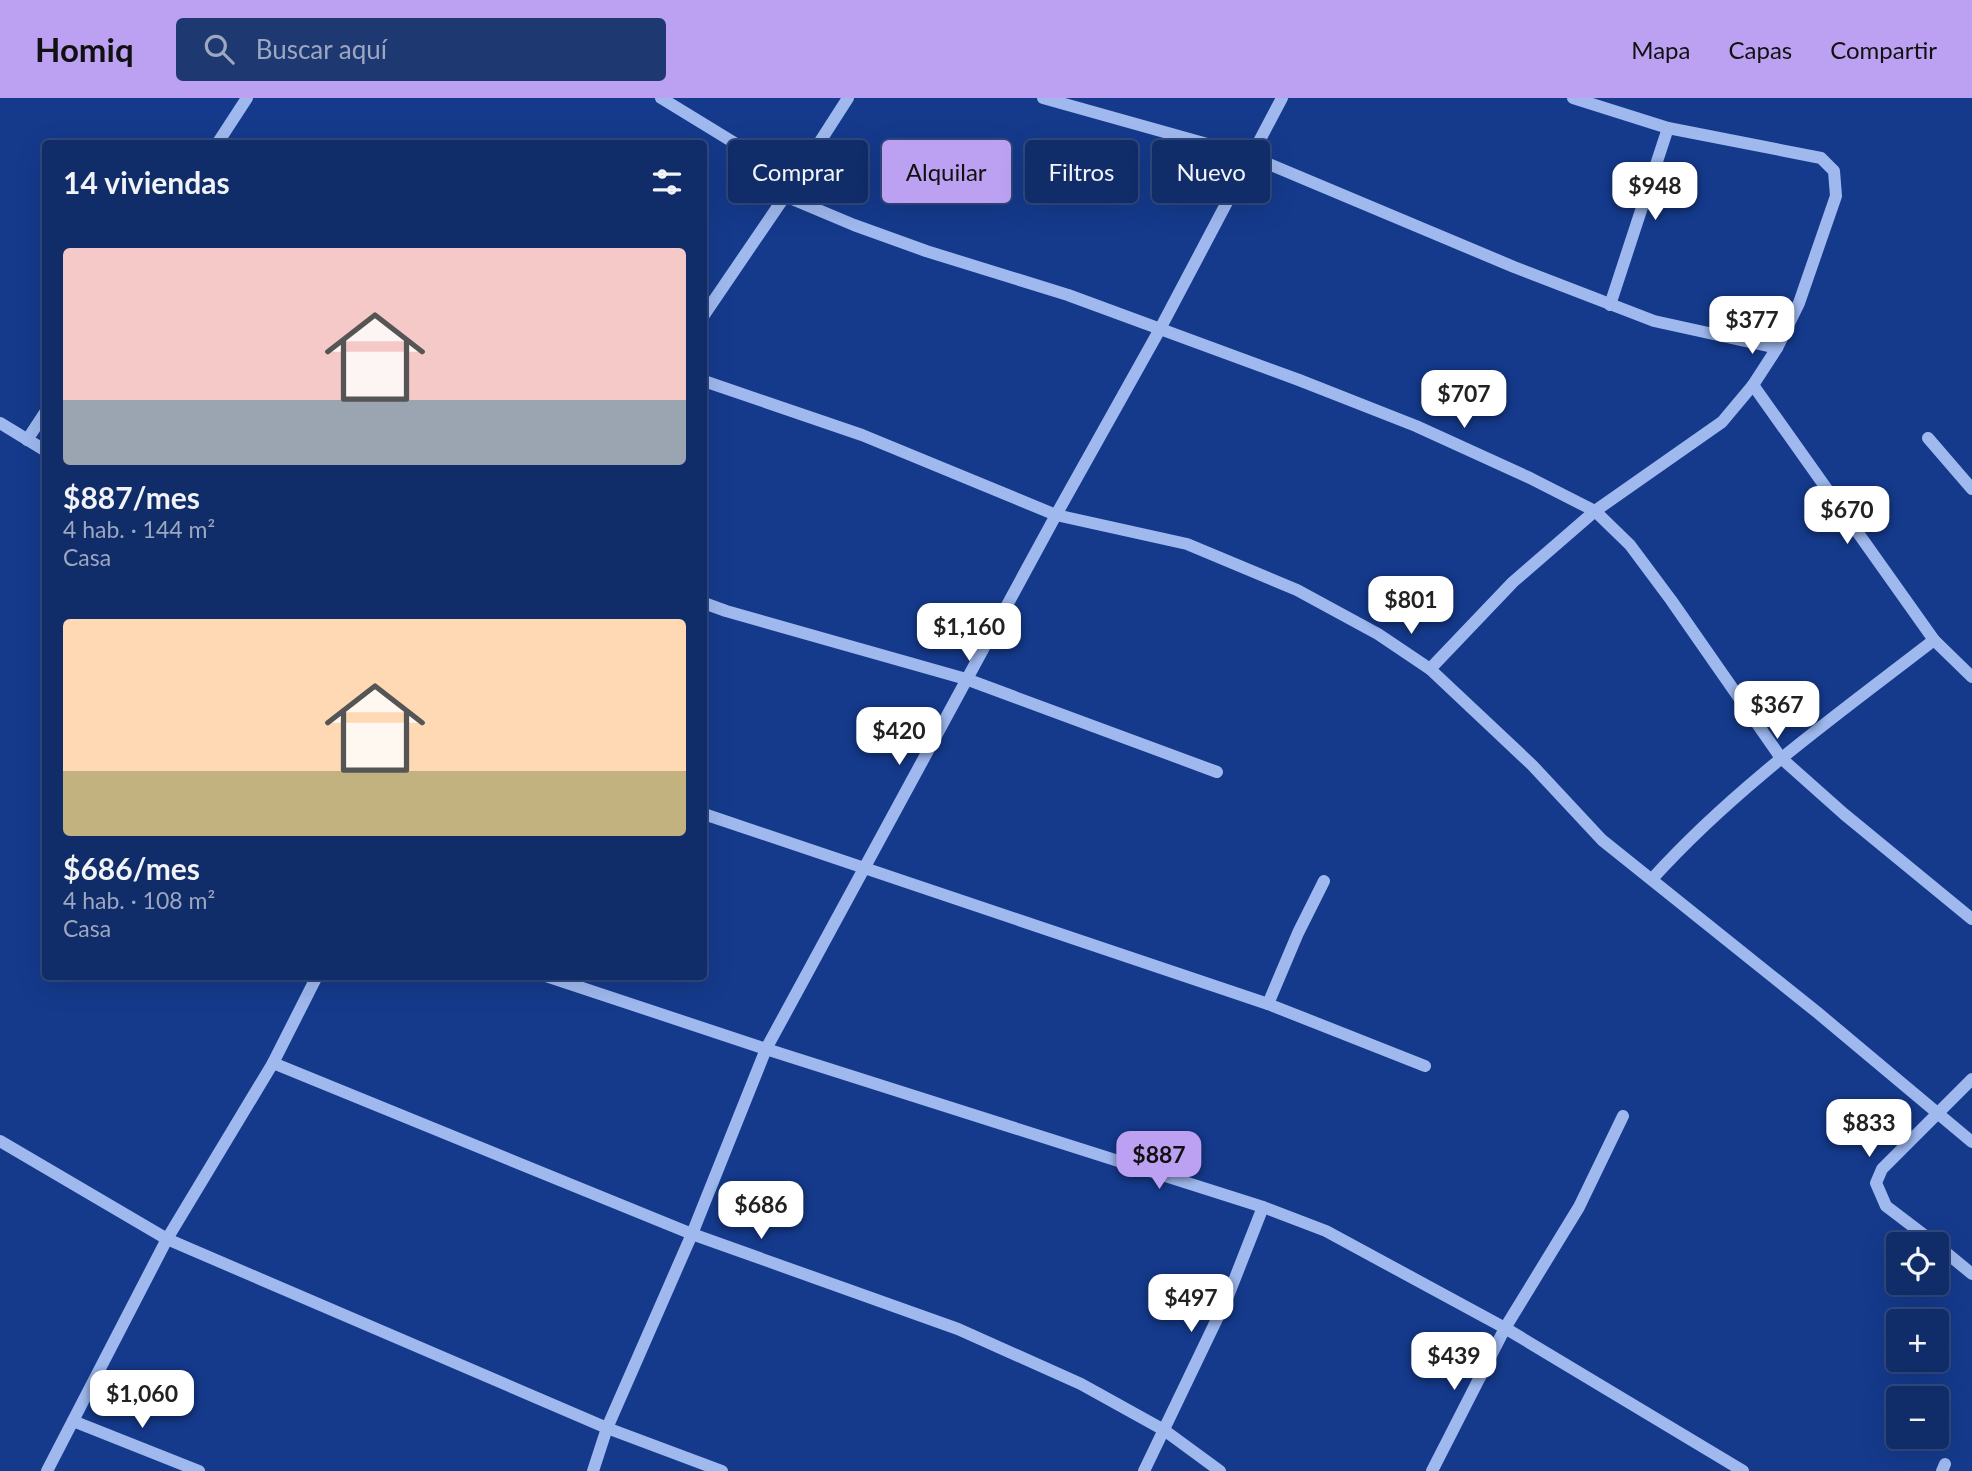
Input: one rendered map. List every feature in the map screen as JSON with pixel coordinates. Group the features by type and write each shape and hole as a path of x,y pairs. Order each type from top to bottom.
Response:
{"street":[{"path":"220,140 247,98"},
{"path":"661,98 730,140"},
{"path":"821,140 848,98"},
{"path":"1043,98 1193,140"},
{"path":"1259,140 1282,98"},
{"path":"1430,669 1513,582 1595,511 1722,422 1753,385 1777,348 1799,303 1836,196 1834,171 1821,158 1668,128 1573,98"},
{"path":"1610,305 1668,128"},
{"path":"1270,164 1514,267 1654,321 1777,348"},
{"path":"707,311 780,203"},
{"path":"801,203 914,247 1069,295 1298,380 1416,426 1595,511 1630,545 1782,758 1844,814 1972,919"},
{"path":"593,1471 607,1428 692,1234 766,1049 1056,514 1160,329 1226,203"},
{"path":"707,382 862,435 1056,514 1187,544 1297,590 1378,634 1430,669 1532,765 1602,840 1818,1013 1972,1142"},
{"path":"1753,385 1934,640 1972,677"},
{"path":"27,440 42,417"},
{"path":"0,423 42,449"},
{"path":"1928,438 1972,489"},
{"path":"707,604 966,680 1217,772"},
{"path":"1652,879 1686,841 1782,758 1934,640"},
{"path":"707,815 1268,1004 1425,1066"},
{"path":"1268,1004 1298,933 1324,881"},
{"path":"47,1471 167,1239 273,1063 315,980"},
{"path":"559,980 766,1049 1263,1207 1326,1231 1505,1328 1743,1471"},
{"path":"273,1063 692,1234 958,1329 1081,1384 1164,1430 1220,1471"},
{"path":"1920,1232 1886,1206 1876,1183 1882,1169 1972,1079"},
{"path":"1432,1471 1505,1328 1578,1207 1623,1116"},
{"path":"0,1141 167,1239 607,1428 722,1471"},
{"path":"1144,1471 1228,1296 1263,1207"},
{"path":"1949,1255 1972,1274"},
{"path":"73,1421 198,1471"}]}
